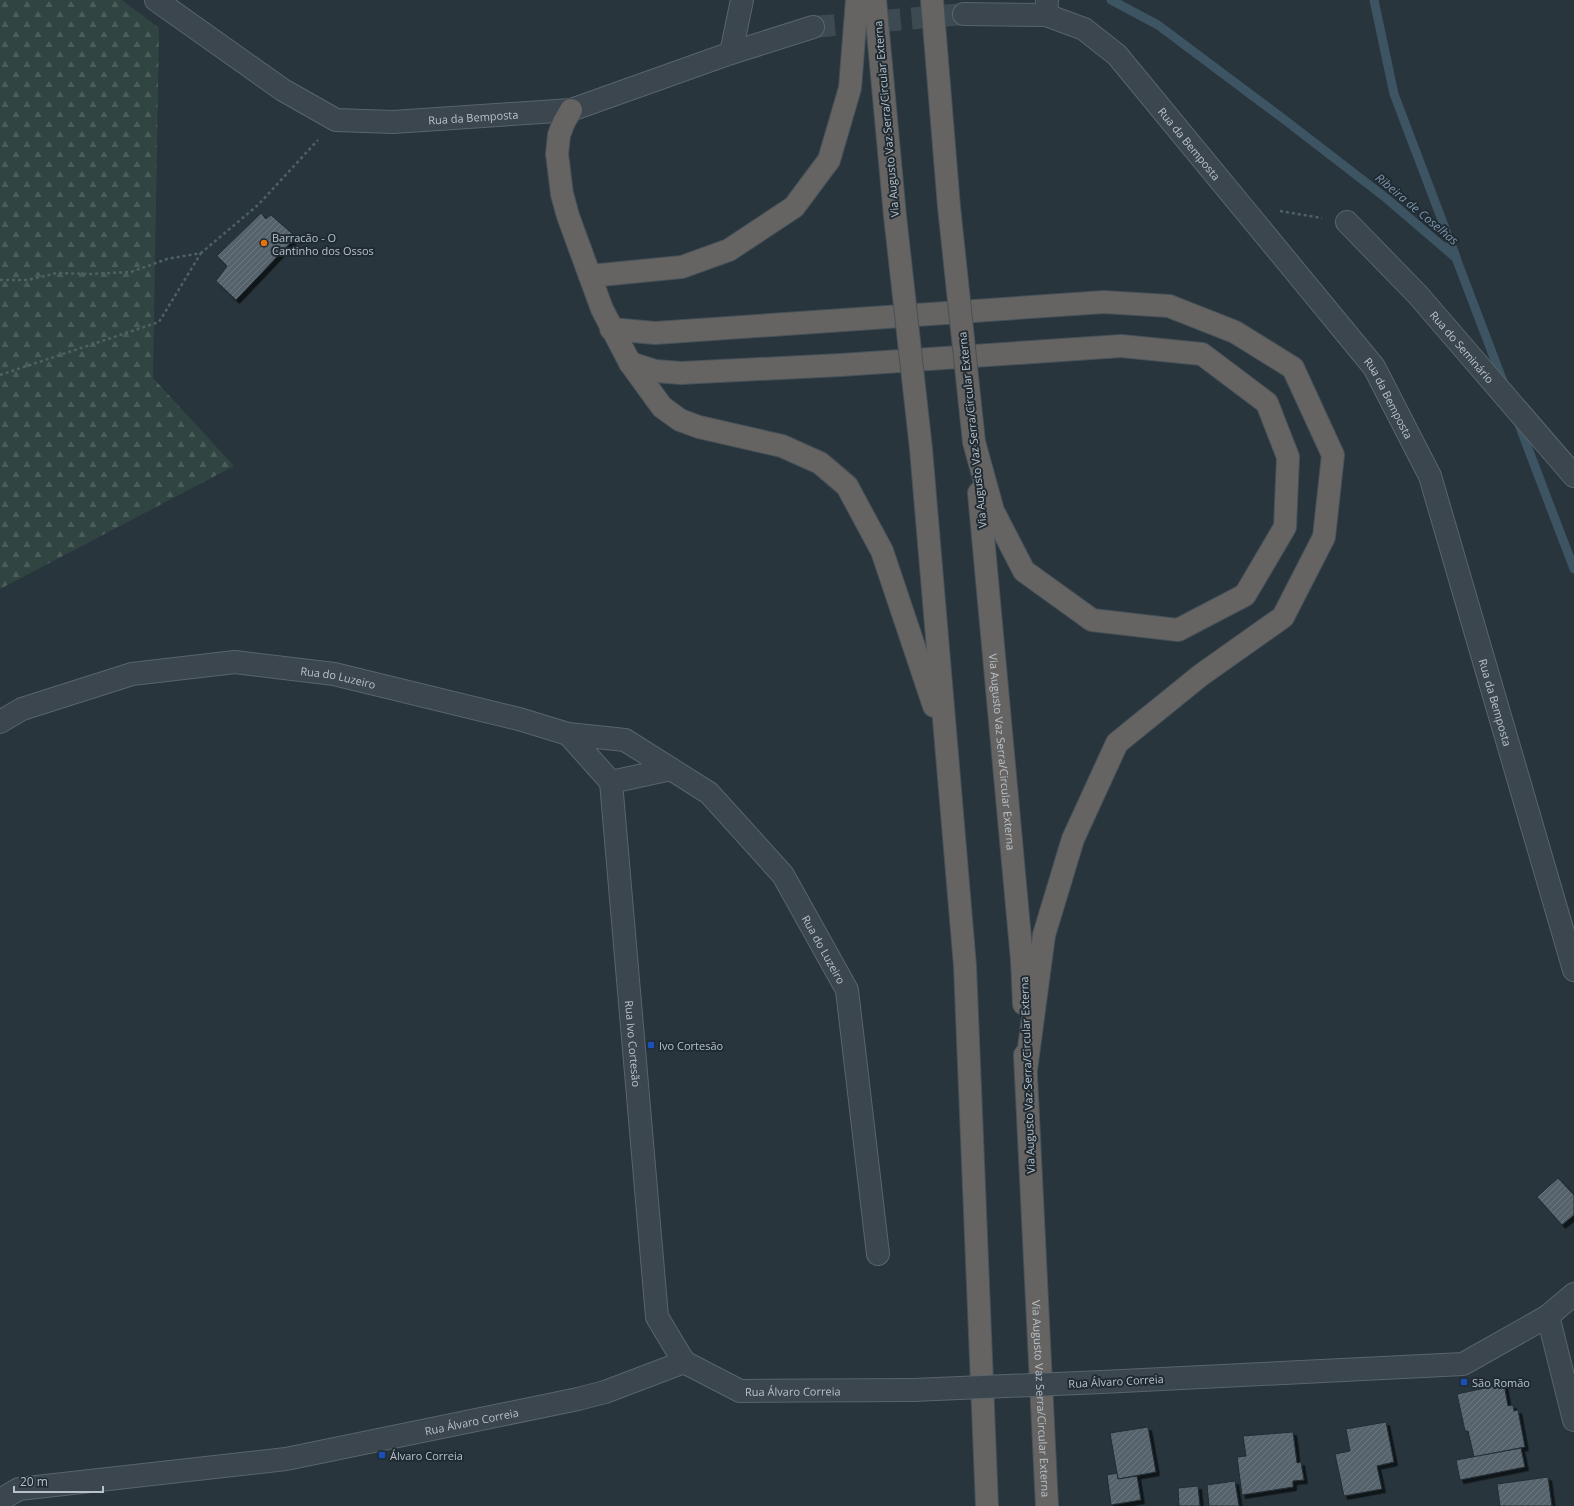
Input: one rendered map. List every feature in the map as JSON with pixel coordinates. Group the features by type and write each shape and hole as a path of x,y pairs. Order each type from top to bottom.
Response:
{"highway":[{"path":"590,276 682,266 729,250 794,207 829,160 850,88 857,0"},
{"name":"Via Augusto Vaz Serra/Circular Externa","path":"875,0 895,216 921,450 965,966 987,1506"},
{"name":"Via Augusto Vaz Serra/Circular Externa","path":"932,0 949,207 974,442 1022,960 1047,1506"},
{"path":"571,110 559,135 557,154 558,174 568,216 590,276 611,329 630,363 662,407 680,420 699,427 782,446 820,463 847,486 882,550 946,739"},
{"path":"611,329 655,333 1104,302 1169,306 1235,332 1293,368 1333,454 1324,537 1283,617 1201,675 1117,743 1073,839 1044,935 1026,1070"},
{"path":"630,363 656,371 681,373 841,365 1122,346 1202,354 1267,403 1288,457 1285,527 1245,594 1178,630 1092,620 1024,571 993,511 974,442"}],"street":[{"name":"Rua da Bemposta","path":"156,0 283,90 336,120 393,122 571,110 731,53 813,27"},
{"path":"731,53 742,0"},
{"name":"Rua da Bemposta","path":"964,14 1047,7 1084,29 1117,55 1374,367 1430,476 1574,970"},
{"name":"Rua do Seminário","path":"1347,222 1418,295 1574,476"},
{"name":"Rua do Luzeiro","path":"0,722 22,709 132,674 235,662 334,674 519,719 568,734 625,740 709,793 783,875 847,990 878,1254"},
{"path":"568,734 610,782 671,769"},
{"name":"Rua Ivo Cortesão","path":"610,782 657,1317 684,1362"},
{"name":"Rua Álvaro Correia","path":"0,1500 19,1489 286,1459 578,1399 605,1392 684,1362 740,1391 913,1390 1463,1364 1548,1316 1574,1294"},
{"path":"1548,1316 1574,1420"}],"path":[{"path":"0,375 159,322 201,252 258,205 336,120"},
{"path":"1240,205 1347,222"},
{"path":"0,280 28,280 58,273 90,274 131,272 167,259 201,252"}],"green space":[{"path":"0,0 122,0 159,28 153,378 234,466 0,589"}],"building":[{"path":"261,213 266,219 271,215 296,237 236,300 216,281 227,266 217,256"},
{"path":"1558,1178 1574,1195 1574,1215 1562,1225 1537,1197"},
{"path":"1504,1384 1508,1406 1513,1405 1514,1411 1518,1410 1525,1447 1474,1457 1468,1431 1465,1431 1457,1394"},
{"path":"1386,1422 1394,1462 1377,1466 1382,1489 1344,1496 1335,1454 1350,1451 1346,1429"},
{"path":"1148,1427 1156,1472 1118,1479 1110,1433"},
{"path":"1293,1432 1297,1463 1301,1462 1304,1480 1293,1481 1293,1487 1242,1495 1237,1457 1246,1456 1243,1436"},
{"path":"1521,1448 1525,1467 1460,1480 1456,1460"},
{"path":"1117,1473 1118,1479 1137,1476 1141,1500 1111,1505 1107,1475"},
{"path":"1548,1477 1552,1506 1500,1506 1497,1484"},
{"path":"1235,1481 1239,1506 1209,1506 1207,1485"},
{"path":"1198,1486 1200,1506 1179,1506 1178,1488"}],"waterway":[{"name":"Ribeira de Coselhas","path":"1111,0 1158,25 1386,198 1456,258 1504,384"},
{"path":"1374,0 1394,94 1456,257"},
{"name":"Ribeira de Coselhas","path":"1518,422 1574,569"}],"tunnel":[{"path":"813,27 964,14"}],"place":[{"name":"Barracão - O Cantinho dos Ossos","path":"264,243"},
{"name":"Ivo Cortesão","path":"651,1045"},
{"name":"São Romão","path":"1464,1382"},
{"name":"Álvaro Correia","path":"382,1455"}]}
